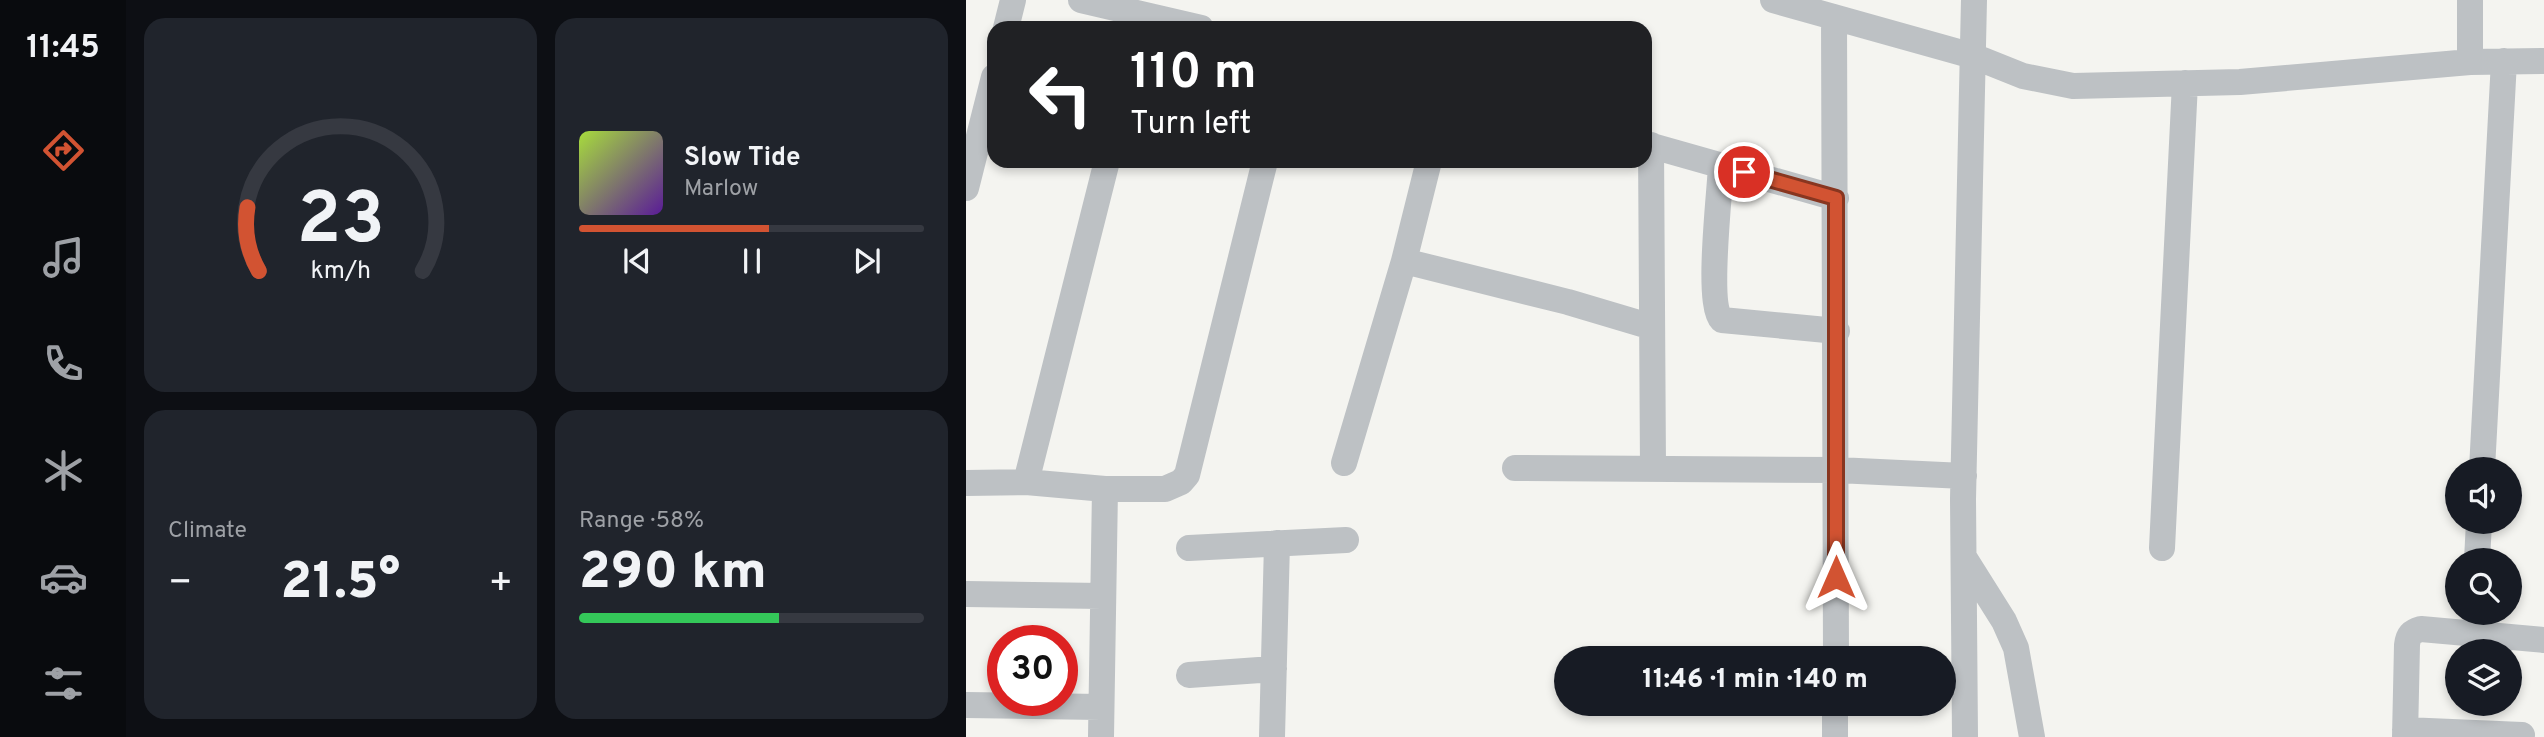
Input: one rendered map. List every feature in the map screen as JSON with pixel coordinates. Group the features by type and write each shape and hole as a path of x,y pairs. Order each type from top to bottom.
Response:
{"street":[{"path":"1008,21 1013,0"},
{"path":"1081,0 1142,21"},
{"path":"1773,0 1973,56 2023,76 2073,86 2240,82 2470,62 2544,61"},
{"path":"1965,737 1964,476 1974,0"},
{"path":"2470,0 2470,62"},
{"path":"1834,17 1836,646"},
{"path":"2483,457 2504,61"},
{"path":"2162,548 2185,83"},
{"path":"966,188 987,105"},
{"path":"1652,145 1836,198"},
{"path":"1721,165 1714,293 1718,315 1722,320 1837,331"},
{"path":"1026,482 1105,168"},
{"path":"966,483 1026,482 1105,489 1165,489 1181,482 1187,475 1263,168"},
{"path":"1344,463 1404,261 1427,168"},
{"path":"1649,168 1653,467"},
{"path":"1404,261 1568,302 1652,327"},
{"path":"1515,468 1837,470 1964,476"},
{"path":"1101,737 1105,489"},
{"path":"1189,548 1346,540"},
{"path":"1272,737 1277,543"},
{"path":"1964,557 2004,621 2016,648 2032,737"},
{"path":"966,594 1102,596"},
{"path":"2522,735 2405,734 2408,637 2413,631 2421,629 2544,640"},
{"path":"1189,675 1274,669"},
{"path":"966,705 1101,707"},
{"path":"1835,716 1835,737"}],"route":[{"path":"1744,172 1836,198 1836,577"}]}
